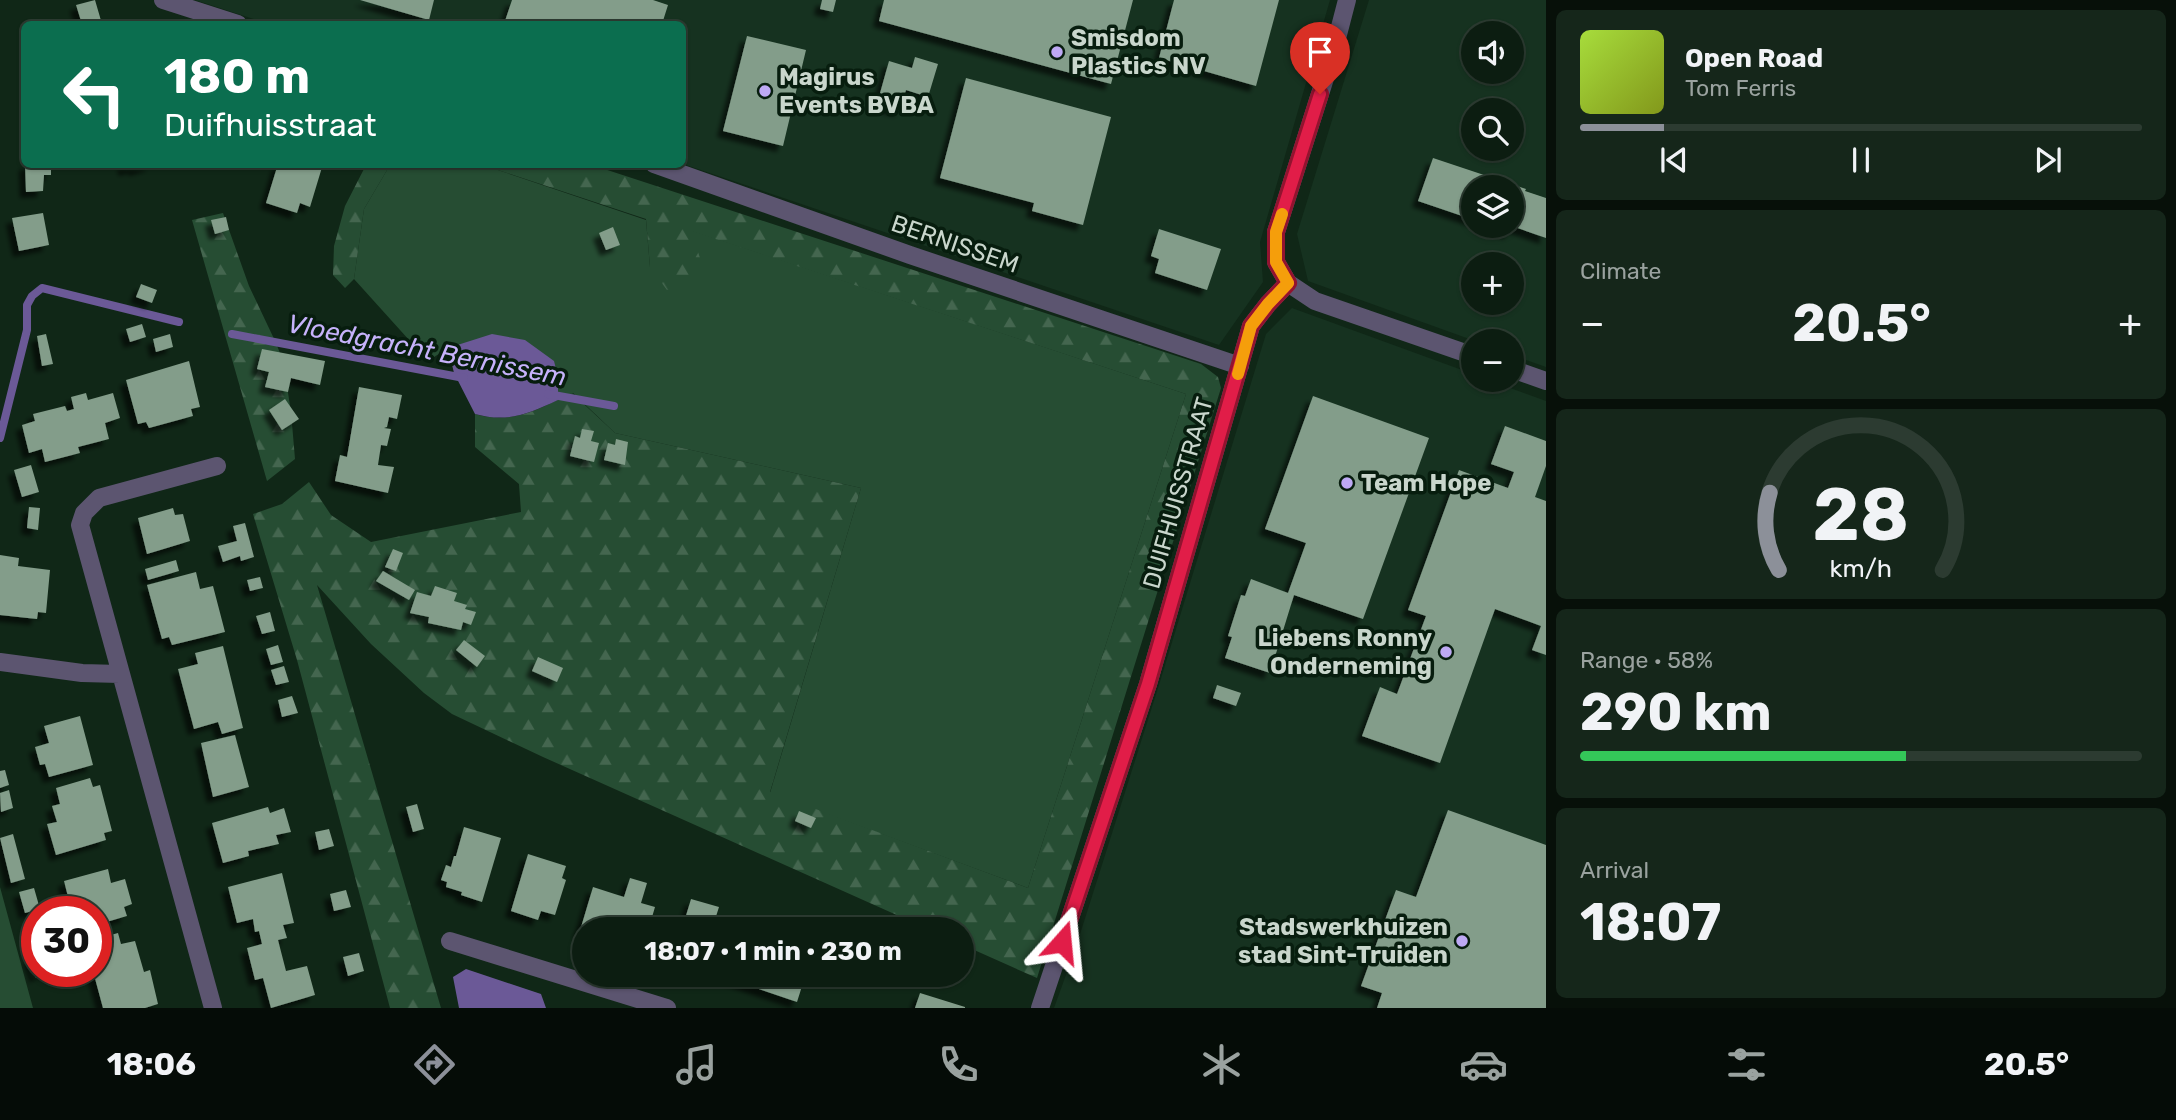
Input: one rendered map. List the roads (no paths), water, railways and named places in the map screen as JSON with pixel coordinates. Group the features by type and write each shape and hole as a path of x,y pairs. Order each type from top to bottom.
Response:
{"street":[{"path":"163,0 229,21"},
{"path":"1348,0 1276,232 1276,262 1288,283 1315,301 1461,352"},
{"name":"BERNISSEM","path":"665,168 910,255 1240,366"},
{"name":"DUIFHUISSTRAAT","path":"1040,1008 1148,684 1251,326 1288,283"},
{"path":"1524,373 1546,381"},
{"path":"213,1008 80,525 84,513 99,498 110,493 218,466"},
{"path":"0,662 82,673 120,674"},
{"path":"450,941 667,1008"}],"waterway":[{"name":"Vloedgracht Bernissem","path":"0,438 27,330 27,305 32,296 42,288 179,322"},
{"name":"Vloedgracht Bernissem","path":"232,334 464,378"},
{"name":"Vloedgracht Bernissem","path":"548,394 614,406"}],"place":[{"name":"Smisdom Plastics NV","path":"1057,52"},
{"name":"Magirus Events BVBA","path":"765,91"},
{"name":"Team Hope","path":"1347,483"},
{"name":"Liebens Ronny Onderneming","path":"1446,652"},
{"name":"Stadswerkhuizen stad Sint-Truiden","path":"1462,941"}]}
